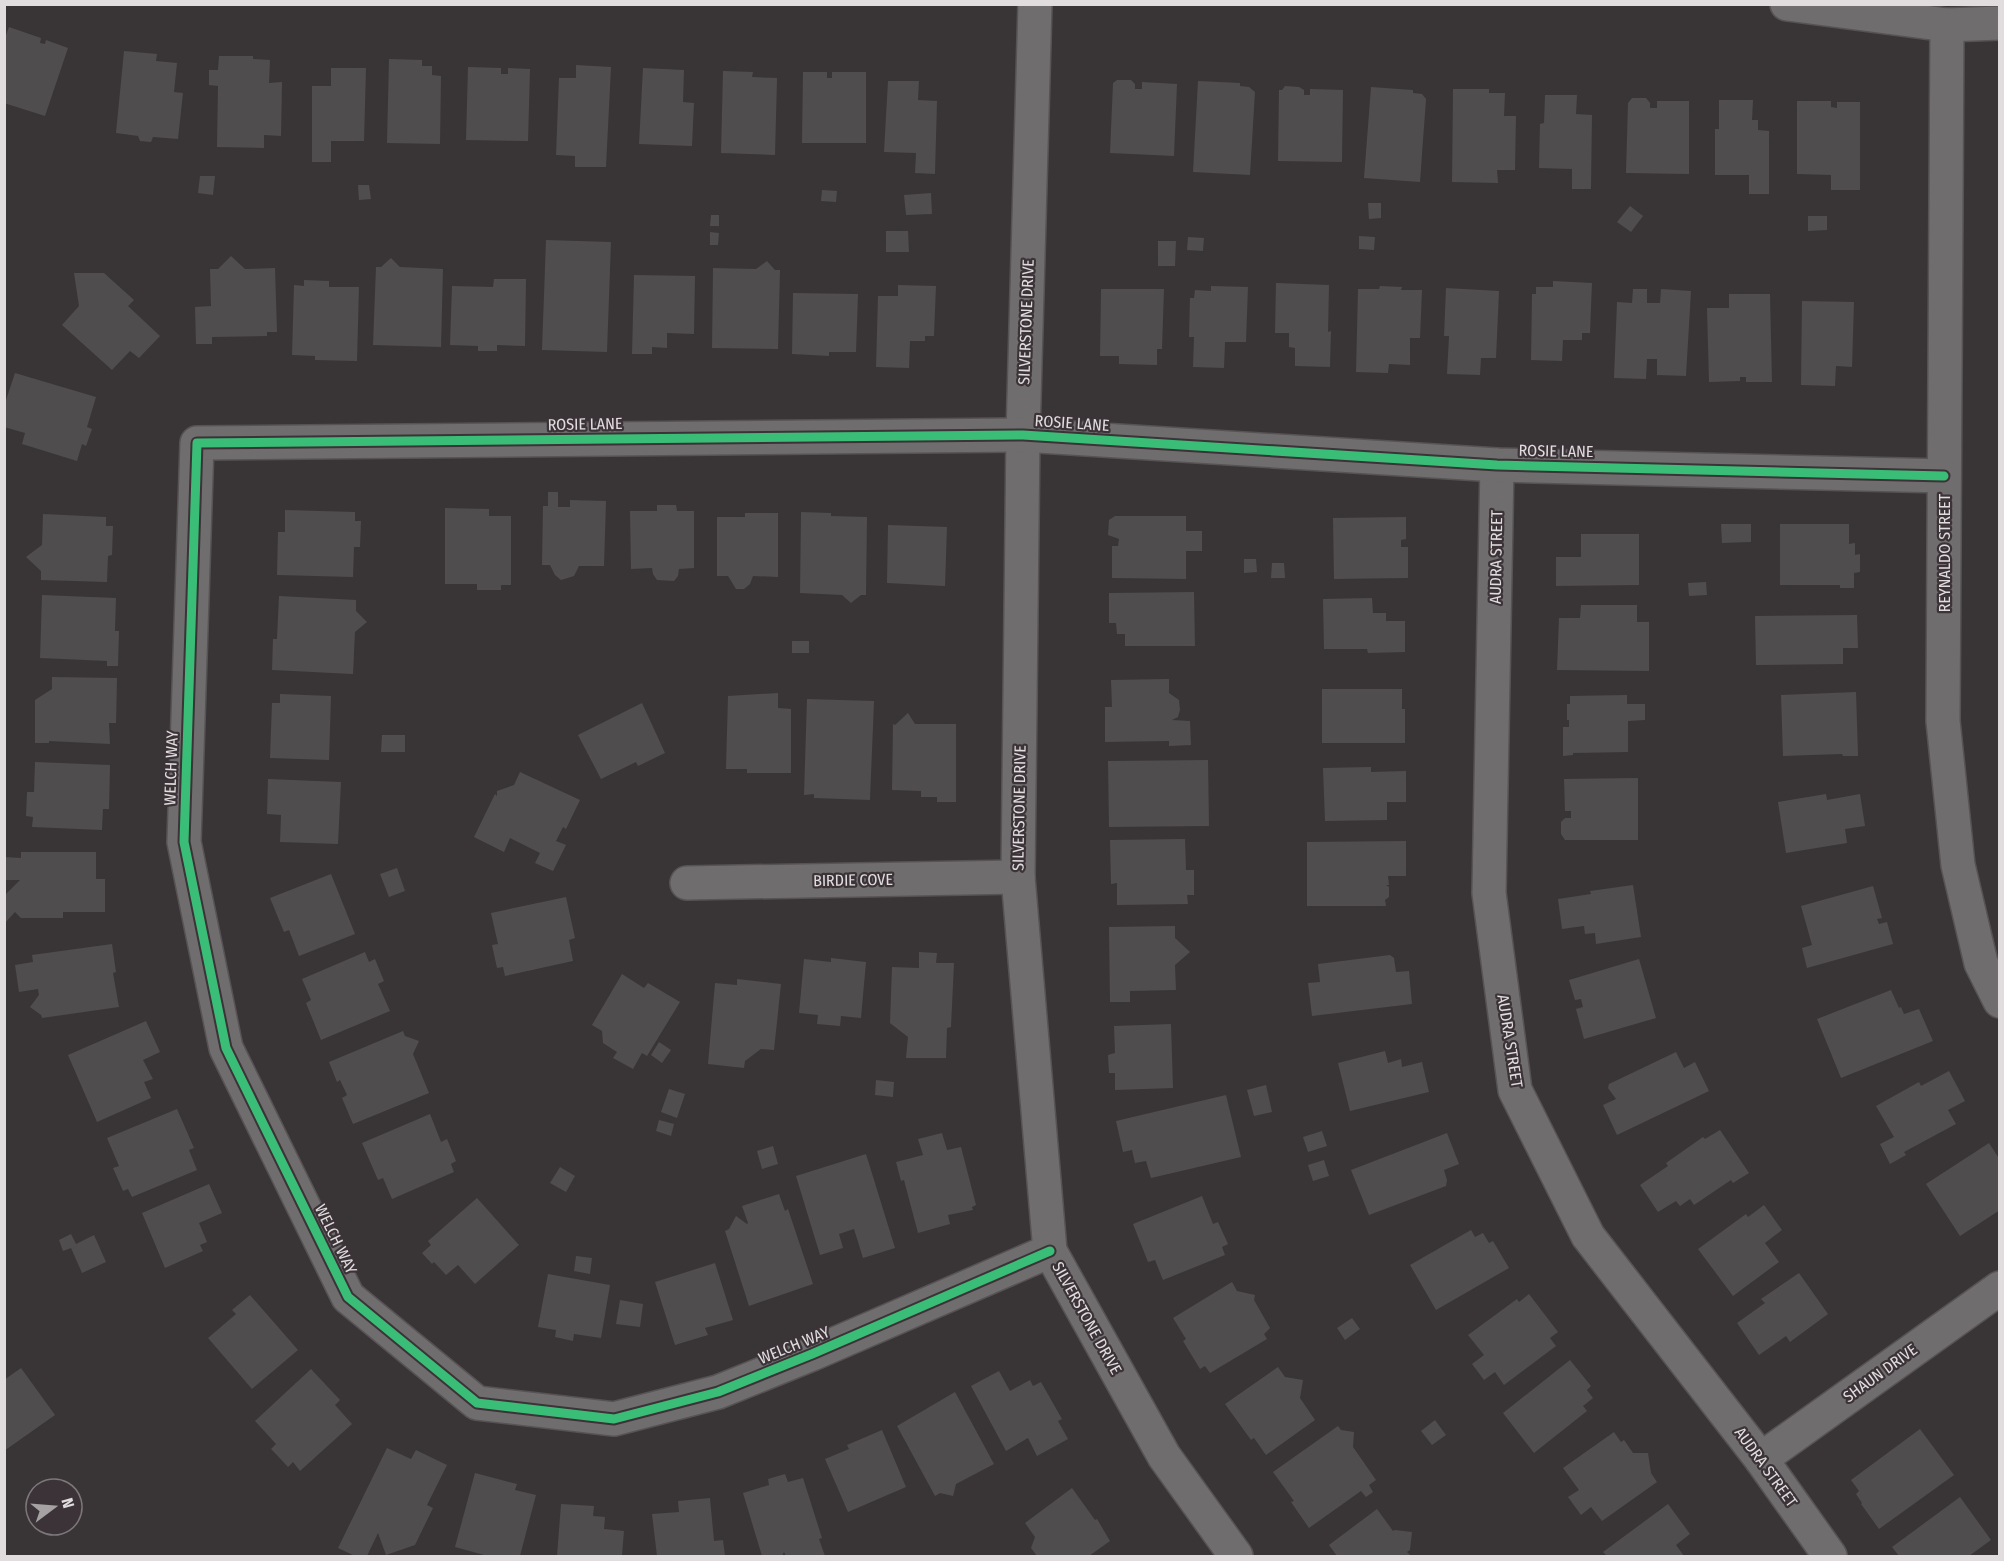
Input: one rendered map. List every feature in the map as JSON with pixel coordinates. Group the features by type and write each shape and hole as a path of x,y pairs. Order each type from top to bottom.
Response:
{"street":[{"name":"SILVERSTONE DRIVE","path":"1035,4 1023,435 1018,877 1050,1251 1164,1456 1236,1557"},
{"path":"1787,4 1947,26 2000,23"},
{"name":"REYNALDO STREET","path":"1947,26 1943,721 1957,854 1981,963 2000,1001"},
{"name":"ROSIE LANE","path":"197,443 1023,435 1497,465 1944,476"},
{"name":"WELCH WAY","path":"197,443 184,842 226,1048 348,1298 477,1403 614,1419 718,1392 1050,1251"},
{"name":"AUDRA STREET","path":"1497,465 1489,893 1515,1090 1588,1236 1761,1459 1830,1557"},
{"name":"BIRDIE COVE","path":"687,883 1018,877"},
{"name":"SHAUN DRIVE","path":"1761,1459 2000,1288"}],"building":[{"path":"9,27 41,38 40,43 45,44 46,40 68,48 45,116 4,103 4,40"},
{"path":"124,51 157,54 156,61 177,63 174,92 183,93 178,139 153,137 151,142 140,141 138,136 116,133"},
{"path":"219,56 253,56 253,59 270,60 269,83 282,82 281,136 264,135 264,148 217,147 218,86 209,85 209,70 218,70"},
{"path":"389,59 422,60 422,66 432,66 432,75 441,76 440,144 387,143"},
{"path":"576,65 611,67 606,167 575,167 575,156 556,155 559,78 576,78"},
{"path":"468,67 501,68 501,74 508,74 508,68 530,69 528,141 466,140"},
{"path":"331,68 366,68 364,141 331,141 331,162 312,162 312,86 331,86"},
{"path":"643,68 684,70 683,102 694,103 692,146 639,144"},
{"path":"723,71 753,72 752,77 777,78 775,155 721,153"},
{"path":"803,72 827,72 827,78 832,78 832,72 866,72 866,143 802,143"},
{"path":"1117,80 1131,80 1135,84 1135,89 1142,89 1142,82 1177,84 1174,156 1110,153 1113,83"},
{"path":"888,81 919,81 918,100 937,101 935,174 915,173 916,153 884,152"},
{"path":"1198,81 1240,83 1240,86 1249,87 1255,92 1250,175 1193,172"},
{"path":"1285,86 1299,87 1304,90 1304,95 1310,95 1310,89 1343,90 1342,162 1278,161 1279,90"},
{"path":"1371,87 1413,90 1413,93 1422,94 1426,99 1420,182 1364,178"},
{"path":"1453,89 1489,89 1489,93 1505,93 1504,116 1516,116 1515,170 1497,170 1498,183 1452,182"},
{"path":"1545,95 1577,95 1576,114 1592,115 1591,189 1572,189 1572,169 1539,168 1540,124 1544,123"},
{"path":"1632,98 1646,98 1650,103 1650,108 1657,108 1657,101 1689,101 1689,174 1626,173 1628,103"},
{"path":"1719,100 1753,100 1752,120 1758,120 1758,130 1769,131 1769,194 1749,194 1749,175 1715,175 1715,129 1719,129"},
{"path":"1797,101 1831,101 1831,107 1837,108 1837,102 1860,102 1860,190 1831,190 1831,175 1797,174"},
{"path":"200,176 215,176 213,195 198,193"},
{"path":"358,185 369,185 371,199 359,200"},
{"path":"822,190 837,191 836,202 821,201"},
{"path":"931,193 932,214 906,215 904,195"},
{"path":"1368,203 1381,203 1381,218 1369,219"},
{"path":"1630,206 1643,216 1631,232 1617,222"},
{"path":"711,215 719,215 719,226 710,226"},
{"path":"1808,216 1827,216 1827,230 1808,231"},
{"path":"886,231 908,231 909,252 886,252"},
{"path":"710,232 719,233 718,245 710,245"},
{"path":"1359,236 1375,237 1374,250 1359,249"},
{"path":"1188,237 1204,238 1203,251 1187,250"},
{"path":"546,240 611,242 607,352 542,350"},
{"path":"1158,241 1176,241 1175,266 1158,266"},
{"path":"231,256 245,269 275,268 277,332 267,332 267,336 212,337 212,344 196,344 195,307 211,306 210,269 218,269"},
{"path":"391,258 400,267 443,269 441,347 373,345 376,267 381,267"},
{"path":"767,261 775,270 780,270 778,349 712,348 713,268 756,269"},
{"path":"74,273 104,273 134,300 128,306 160,336 139,358 130,351 112,370 62,325 79,306"},
{"path":"634,275 695,276 694,334 667,333 667,348 652,347 652,354 632,354"},
{"path":"494,279 526,279 525,346 497,345 497,351 478,351 478,346 450,345 452,286 493,287"},
{"path":"304,280 329,281 329,287 359,287 357,361 315,360 315,356 292,355 294,285 304,286"},
{"path":"1553,281 1592,283 1590,333 1582,333 1582,340 1563,340 1562,361 1531,360 1532,294 1536,294 1536,287 1553,287"},
{"path":"1276,283 1329,285 1330,367 1295,366 1295,348 1289,347 1289,333 1275,333"},
{"path":"898,285 936,286 934,336 925,336 925,341 910,341 909,368 876,367 878,296 898,296"},
{"path":"1211,286 1248,287 1246,342 1225,342 1224,368 1193,367 1194,337 1189,337 1190,298 1194,298 1195,290 1211,291"},
{"path":"1380,286 1402,287 1401,290 1422,290 1420,338 1410,338 1410,365 1389,364 1388,373 1356,372 1358,289 1379,289"},
{"path":"1446,288 1499,291 1496,358 1481,358 1480,375 1447,374 1449,336 1444,336"},
{"path":"1101,289 1164,289 1162,349 1157,349 1157,365 1119,364 1119,356 1100,356"},
{"path":"1633,289 1647,289 1647,303 1660,303 1661,289 1691,291 1686,376 1657,375 1657,359 1647,359 1646,379 1614,378 1617,302 1632,303"},
{"path":"793,293 858,294 856,352 829,352 829,356 792,354"},
{"path":"1729,294 1770,294 1772,382 1746,382 1746,377 1740,377 1740,381 1709,382 1707,308 1729,308"},
{"path":"1802,301 1854,302 1852,367 1836,366 1835,386 1801,385"},
{"path":"15,373 96,397 87,427 92,429 86,446 82,444 77,461 22,444 25,433 4,427 4,406"},
{"path":"548,492 558,492 558,507 570,507 570,500 606,501 604,566 579,566 574,576 561,580 555,575 550,565 542,565 543,506 548,506"},
{"path":"657,505 676,505 677,511 694,511 694,568 679,569 674,581 657,580 652,568 631,569 630,511 657,511"},
{"path":"445,508 489,509 489,516 511,516 511,585 501,585 501,590 477,590 477,584 445,584"},
{"path":"285,510 355,512 355,521 361,521 360,547 354,547 353,577 277,575 278,532 285,532"},
{"path":"801,512 867,517 866,595 861,595 851,603 842,595 800,593"},
{"path":"745,513 778,513 778,577 753,576 750,584 744,589 736,589 728,576 717,576 717,517 745,517"},
{"path":"43,514 106,517 106,526 113,526 112,555 108,556 107,582 41,580 41,571 26,557 42,545"},
{"path":"1115,516 1186,516 1186,531 1202,531 1202,551 1186,551 1186,579 1112,578 1112,546 1118,546 1119,539 1108,535 1109,520"},
{"path":"1406,517 1406,539 1401,540 1401,547 1408,547 1408,578 1334,579 1333,518"},
{"path":"1721,524 1751,524 1751,542 1722,543"},
{"path":"1780,524 1849,524 1849,544 1855,543 1855,555 1860,554 1860,572 1854,573 1854,588 1840,588 1840,585 1780,585"},
{"path":"888,525 947,527 945,586 887,583"},
{"path":"1581,534 1639,534 1639,585 1556,586 1556,557 1581,557"},
{"path":"1244,559 1256,559 1257,572 1244,573"},
{"path":"1272,563 1284,563 1285,578 1271,578"},
{"path":"1706,582 1707,595 1689,596 1688,583"},
{"path":"1194,592 1195,646 1125,646 1125,634 1117,634 1116,623 1109,623 1109,593"},
{"path":"42,595 116,598 115,631 119,631 118,666 107,666 107,661 40,658"},
{"path":"279,596 356,600 356,611 367,622 355,632 353,674 272,670 273,639 277,639"},
{"path":"1372,598 1373,613 1386,613 1386,621 1405,621 1405,652 1368,653 1367,649 1324,649 1323,599"},
{"path":"1581,605 1637,605 1637,622 1649,622 1649,671 1557,670 1559,618 1580,618"},
{"path":"1857,615 1858,648 1843,648 1843,664 1756,665 1755,616"},
{"path":"792,641 809,641 809,653 792,653"},
{"path":"52,677 117,678 116,723 109,723 110,744 49,741 49,743 35,743 35,700 52,689"},
{"path":"1169,679 1169,693 1179,700 1180,710 1178,717 1172,720 1190,721 1191,745 1169,746 1169,741 1105,742 1105,707 1112,707 1111,680"},
{"path":"1322,689 1402,689 1402,709 1405,709 1405,743 1322,743"},
{"path":"1856,692 1858,756 1843,756 1842,754 1783,756 1781,695"},
{"path":"778,693 778,708 791,709 791,773 747,773 747,769 726,769 728,696"},
{"path":"280,694 331,696 329,760 270,758 272,703 280,703"},
{"path":"1627,695 1627,704 1645,704 1645,720 1628,721 1628,752 1573,753 1573,755 1563,756 1563,727 1569,727 1567,704 1570,704 1570,696"},
{"path":"807,699 874,701 870,800 814,798 814,794 804,795"},
{"path":"642,703 665,753 638,766 636,762 601,779 578,735"},
{"path":"908,713 915,724 956,724 956,802 937,802 937,797 921,797 921,791 892,790 893,724 895,725"},
{"path":"382,735 405,735 405,752 381,752"},
{"path":"1208,760 1209,826 1109,827 1108,761"},
{"path":"35,762 110,765 109,809 103,809 102,830 32,827 33,817 26,816 27,792 34,792"},
{"path":"1371,767 1371,772 1406,771 1406,802 1387,802 1387,820 1325,821 1323,768"},
{"path":"520,772 580,800 566,829 563,827 556,841 566,845 553,871 535,863 540,853 510,838 504,852 474,837 495,794 497,796 497,791 514,785"},
{"path":"1638,778 1638,840 1565,840 1561,834 1561,822 1565,818 1571,818 1571,811 1565,811 1564,779"},
{"path":"268,779 341,782 338,844 280,842 281,815 267,814"},
{"path":"1826,794 1827,800 1860,794 1865,826 1845,829 1847,843 1786,853 1778,802"},
{"path":"1185,839 1186,870 1194,870 1194,895 1187,895 1188,904 1117,905 1117,883 1111,884 1110,840"},
{"path":"1406,841 1406,876 1388,876 1389,885 1386,885 1389,887 1389,897 1385,900 1386,906 1307,906 1307,842"},
{"path":"21,852 96,852 96,879 105,879 105,912 63,912 63,918 21,918 15,912 4,924 4,896 20,880 4,880 4,857 21,858"},
{"path":"397,868 405,891 389,897 380,874"},
{"path":"331,874 355,934 299,956 289,930 284,932 270,898"},
{"path":"1633,885 1641,937 1596,944 1595,933 1585,934 1584,926 1562,929 1558,899 1591,894 1590,891"},
{"path":"1873,886 1882,918 1877,919 1879,924 1887,922 1893,944 1807,968 1802,948 1812,945 1801,906"},
{"path":"566,897 575,938 569,940 573,961 505,976 503,967 497,968 492,945 498,944 491,913"},
{"path":"1175,926 1175,938 1190,952 1175,965 1176,990 1130,991 1130,1002 1110,1002 1109,927"},
{"path":"112,944 116,972 113,973 119,1007 42,1018 30,1007 39,995 38,989 19,992 15,965 33,962 32,955"},
{"path":"365,952 369,962 375,959 384,981 378,984 390,1011 321,1040 306,1003 311,1000 302,979"},
{"path":"919,952 937,953 936,963 954,963 951,1027 947,1028 946,1058 906,1058 908,1037 890,1023 892,967 919,968"},
{"path":"1390,955 1394,958 1396,972 1409,971 1412,1004 1312,1016 1308,983 1320,982 1318,964"},
{"path":"831,958 866,962 861,1018 841,1016 840,1026 817,1024 818,1015 799,1013 804,959 831,962"},
{"path":"1639,959 1656,1018 1584,1039 1576,1009 1583,1007 1581,999 1575,1000 1569,980"},
{"path":"622,974 644,988 648,983 680,1002 647,1056 642,1053 633,1069 613,1058 617,1052 603,1043 602,1031 592,1025"},
{"path":"737,979 781,984 774,1050 761,1049 745,1061 744,1068 708,1064 715,983 737,985"},
{"path":"1891,990 1904,1014 1919,1009 1933,1041 1841,1078 1817,1019"},
{"path":"146,1021 160,1052 143,1060 153,1079 144,1082 151,1098 97,1122 68,1055"},
{"path":"1171,1024 1173,1088 1115,1090 1115,1073 1109,1073 1108,1055 1115,1053 1114,1026"},
{"path":"403,1031 405,1036 419,1041 413,1054 429,1093 353,1124 342,1098 347,1095 340,1080 337,1082 329,1062"},
{"path":"659,1042 671,1050 662,1063 651,1055"},
{"path":"1385,1051 1388,1063 1401,1059 1402,1067 1422,1062 1429,1092 1350,1111 1338,1063"},
{"path":"1676,1052 1684,1068 1695,1062 1709,1091 1617,1135 1603,1105 1616,1099 1608,1088 1609,1084"},
{"path":"1949,1071 1965,1101 1948,1110 1956,1124 1904,1152 1906,1155 1890,1164 1880,1144 1894,1137 1876,1106 1919,1082 1921,1086"},
{"path":"876,1080 894,1082 893,1097 875,1095"},
{"path":"1266,1085 1272,1112 1254,1116 1247,1090"},
{"path":"669,1089 685,1094 677,1118 661,1112"},
{"path":"1226,1095 1241,1157 1151,1178 1146,1161 1135,1163 1132,1150 1123,1152 1116,1121"},
{"path":"177,1109 194,1148 189,1150 197,1170 132,1197 128,1189 123,1191 113,1168 119,1166 107,1138"},
{"path":"430,1114 441,1142 447,1139 456,1161 451,1164 454,1172 392,1199 383,1178 378,1180 362,1143"},
{"path":"659,1120 674,1124 671,1136 656,1131"},
{"path":"1720,1130 1749,1173 1733,1183 1731,1180 1694,1205 1690,1199 1680,1206 1676,1201 1658,1212 1640,1185 1668,1166 1666,1163 1703,1137 1705,1139"},
{"path":"1322,1131 1327,1146 1308,1152 1303,1137"},
{"path":"942,1133 947,1150 961,1147 976,1205 972,1207 973,1210 948,1215 950,1224 918,1233 904,1180 901,1181 896,1162 923,1155 918,1139"},
{"path":"1447,1133 1459,1164 1444,1170 1446,1186 1369,1215 1351,1170"},
{"path":"1989,1143 2000,1160 2000,1210 1960,1236 1926,1184"},
{"path":"773,1146 778,1164 762,1169 757,1151"},
{"path":"866,1154 895,1248 863,1258 854,1229 839,1234 843,1248 820,1255 796,1176"},
{"path":"1324,1160 1329,1176 1313,1181 1308,1165"},
{"path":"560,1167 575,1176 566,1192 550,1183"},
{"path":"209,1184 222,1213 199,1223 207,1242 200,1245 203,1251 165,1268 142,1213"},
{"path":"779,1194 785,1211 788,1209 813,1284 749,1306 725,1231 729,1229 736,1216 748,1223 742,1206"},
{"path":"1202,1196 1213,1224 1218,1222 1228,1244 1222,1247 1225,1255 1163,1280 1155,1260 1148,1262 1133,1224"},
{"path":"477,1198 519,1245 475,1284 458,1265 446,1275 422,1253 431,1245 428,1241"},
{"path":"1764,1205 1782,1230 1765,1243 1779,1262 1733,1296 1698,1249 1746,1214 1748,1217"},
{"path":"1471,1230 1475,1237 1483,1233 1489,1243 1493,1241 1509,1268 1436,1310 1410,1265"},
{"path":"71,1234 76,1244 94,1235 106,1262 82,1273 71,1248 63,1251 59,1240"},
{"path":"576,1256 592,1258 590,1274 574,1271"},
{"path":"715,1263 733,1320 705,1328 708,1335 675,1345 655,1282"},
{"path":"1799,1273 1828,1314 1790,1342 1786,1336 1759,1355 1737,1323 1765,1303 1761,1299"},
{"path":"548,1274 610,1285 601,1338 574,1334 573,1341 555,1337 556,1330 538,1327"},
{"path":"1232,1282 1237,1291 1255,1295 1254,1300 1270,1328 1264,1334 1267,1339 1210,1373 1205,1366 1200,1369 1183,1341 1186,1339 1173,1318"},
{"path":"1529,1294 1558,1332 1550,1338 1556,1346 1504,1385 1495,1372 1484,1380 1472,1364 1484,1355 1468,1335 1517,1299 1519,1302"},
{"path":"250,1295 298,1350 252,1389 208,1338 236,1314 232,1310"},
{"path":"620,1300 643,1304 640,1327 616,1324"},
{"path":"1352,1318 1360,1329 1345,1340 1337,1328"},
{"path":"1570,1360 1591,1386 1587,1390 1593,1398 1583,1406 1587,1411 1534,1453 1503,1413"},
{"path":"1278,1367 1285,1377 1303,1380 1300,1398 1315,1420 1266,1455 1254,1438 1251,1440 1225,1404"},
{"path":"21,1368 55,1415 4,1451 4,1380"},
{"path":"311,1369 340,1400 335,1405 352,1424 300,1471 293,1462 288,1467 271,1449 276,1444 255,1421"},
{"path":"999,1371 1010,1391 1030,1380 1033,1386 1041,1382 1062,1419 1058,1421 1068,1439 1037,1456 1028,1438 1006,1451 971,1386"},
{"path":"955,1392 994,1464 956,1484 953,1496 940,1493 935,1496 897,1426"},
{"path":"1435,1420 1446,1435 1432,1445 1421,1431"},
{"path":"1338,1426 1341,1430 1354,1432 1353,1447 1376,1480 1369,1485 1373,1492 1366,1497 1361,1491 1309,1528 1291,1502 1294,1501 1273,1472"},
{"path":"1920,1429 1954,1475 1879,1529 1861,1504 1856,1494 1859,1491 1851,1480"},
{"path":"882,1430 906,1487 848,1512 825,1459 849,1449 847,1445"},
{"path":"1614,1432 1621,1442 1624,1440 1633,1453 1648,1453 1651,1473 1657,1482 1602,1521 1591,1507 1581,1515 1568,1497 1579,1490 1563,1468"},
{"path":"387,1448 411,1459 416,1450 447,1465 427,1505 433,1508 415,1545 386,1555 378,1533 367,1556 355,1556 338,1548"},
{"path":"475,1473 517,1484 515,1490 536,1495 520,1556 483,1556 455,1547"},
{"path":"785,1474 788,1482 803,1478 822,1538 819,1539 825,1556 786,1556 784,1552 782,1556 762,1556 743,1493 769,1485 768,1479"},
{"path":"1072,1488 1095,1520 1097,1519 1110,1541 1089,1556 1037,1556 1031,1548 1035,1537 1025,1523"},
{"path":"1960,1497 1991,1540 1969,1556 1899,1556 1892,1547"},
{"path":"710,1498 714,1541 723,1540 725,1556 657,1556 652,1514 679,1512 678,1501"},
{"path":"561,1504 594,1506 593,1516 605,1517 604,1529 624,1531 622,1556 557,1556"},
{"path":"1668,1504 1690,1534 1676,1545 1684,1556 1607,1556 1603,1552"},
{"path":"1377,1509 1393,1531 1412,1532 1410,1550 1407,1552 1411,1556 1337,1556 1329,1545"}],"cycle path":[{"path":"1050,1251 718,1392 614,1419 477,1403 348,1297 226,1048 184,842 197,443 1023,435 1497,465 1944,476"}]}
